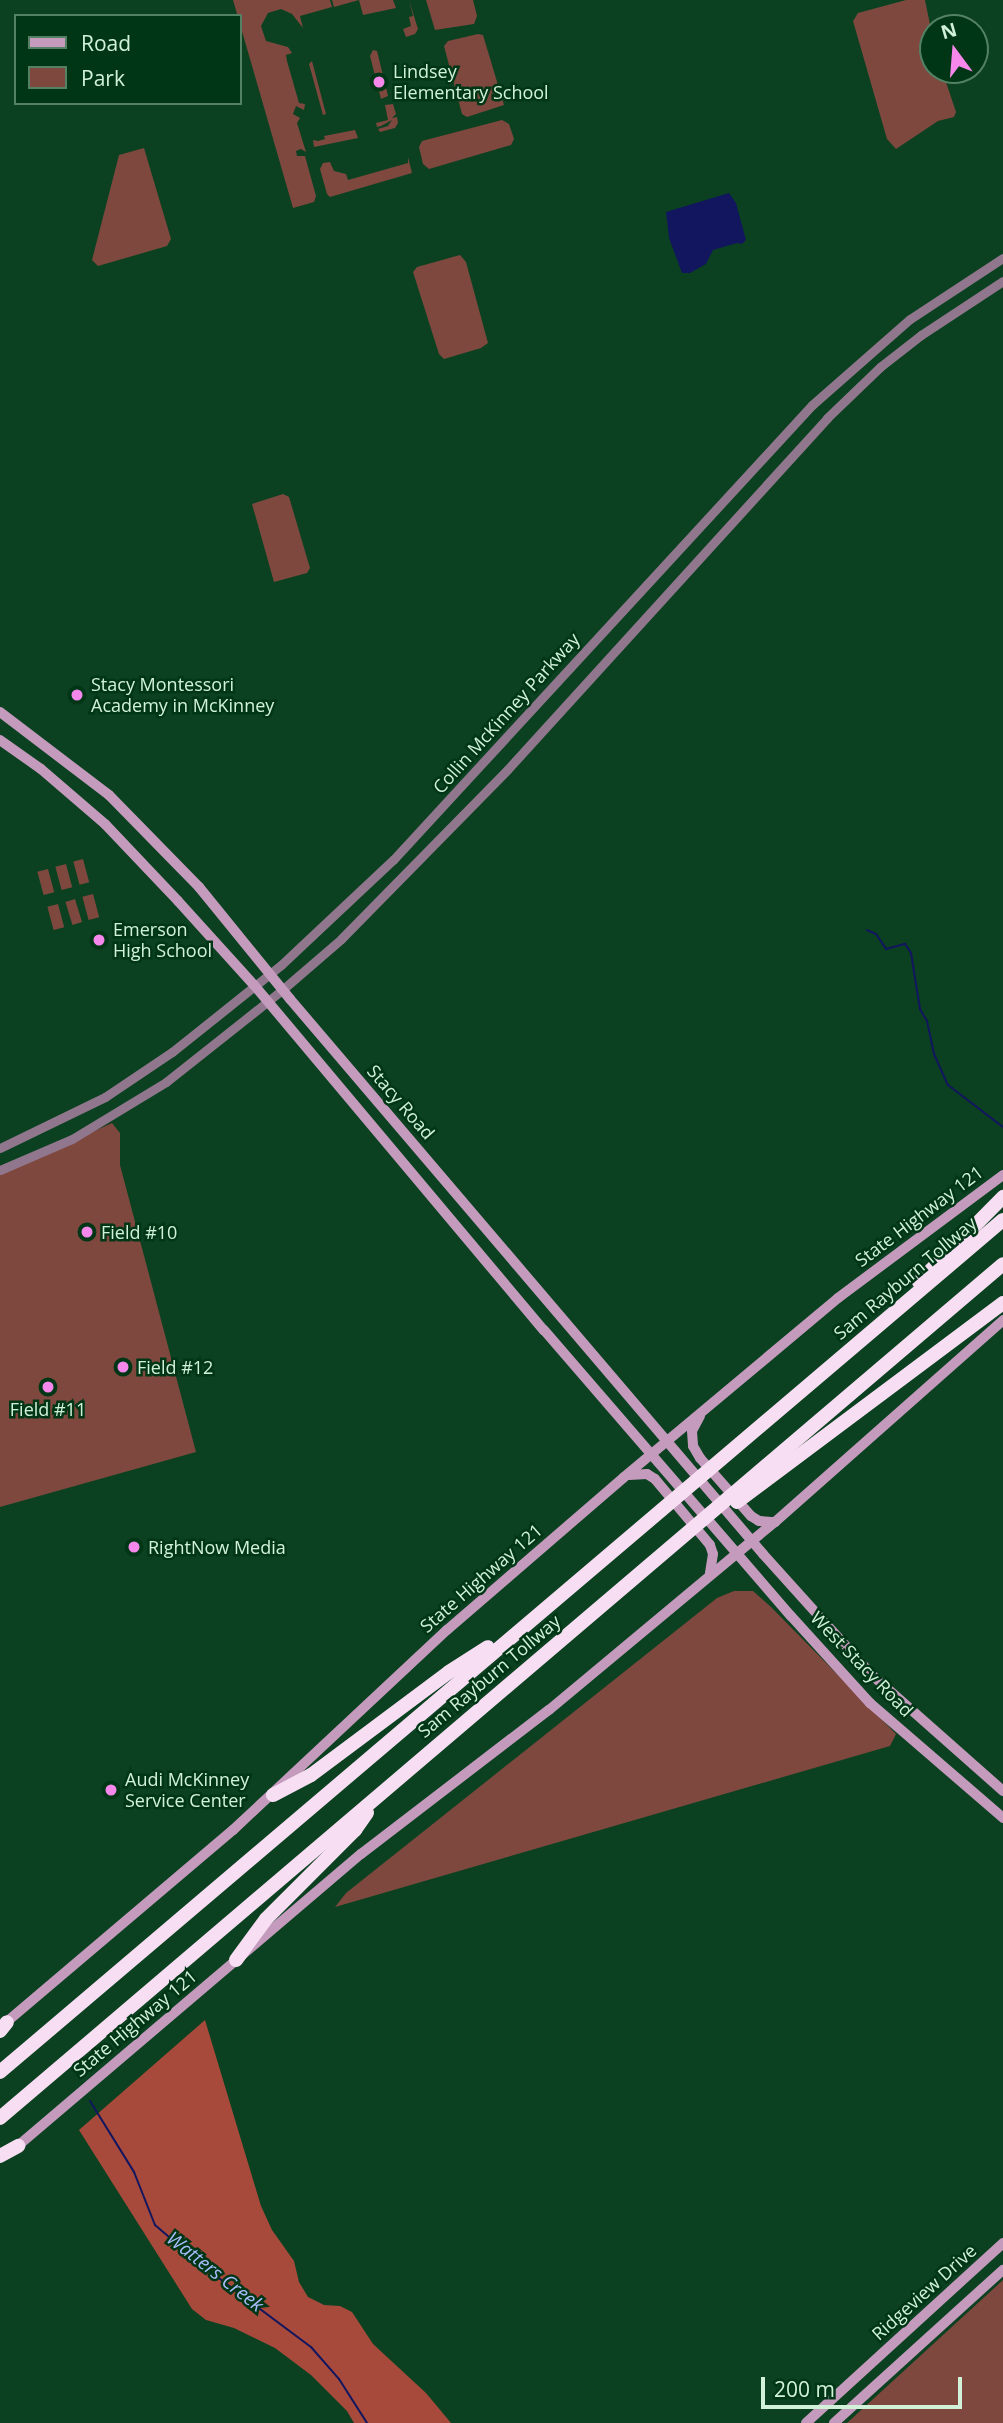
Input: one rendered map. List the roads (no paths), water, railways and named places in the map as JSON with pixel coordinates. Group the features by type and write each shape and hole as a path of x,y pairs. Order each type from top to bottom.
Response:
{"highway":[{"path":"910,1299 919,1281 1003,1196"},
{"name":"Sam Rayburn Tollway","path":"0,2072 1003,1220"},
{"name":"Sam Rayburn Tollway","path":"0,2118 685,1535 750,1486 1003,1264"},
{"path":"750,1486 1003,1303"},
{"path":"273,1795 311,1776 449,1672 533,1618"},
{"path":"236,1961 266,1919 355,1830 380,1794"},
{"path":"0,2156 18,2146"}],"main road":[{"name":"Stacy Road","path":"0,712 109,795 199,887 282,990 752,1541"},
{"name":"Stacy Road","path":"0,740 41,769 105,824 254,985 737,1553"},
{"path":"413,1174 428,1161"},
{"name":"State Highway 121","path":"2,2027 273,1795 447,1630 667,1440 838,1298 1003,1175"},
{"name":"State Highway 121","path":"0,2162 361,1854 549,1710 775,1522 1003,1320"},
{"path":"703,1410 692,1431 693,1446 700,1458 751,1516 760,1521 775,1522"},
{"path":"624,1477 638,1472 655,1479 710,1545 713,1554 710,1574"},
{"name":"West Stacy Road","path":"752,1541 864,1667 905,1707 1003,1791"},
{"name":"West Stacy Road","path":"737,1553 870,1703 1003,1818"},
{"path":"820,1646 829,1646 853,1673 864,1667"},
{"path":"973,1793 987,1777"},
{"name":"Ridgeview Drive","path":"806,2423 1003,2243"},
{"name":"Ridgeview Drive","path":"834,2423 1003,2270"},
{"path":"840,2392 853,2407"}],"street":[{"name":"Collin McKinney Parkway","path":"0,1148 105,1097 172,1052 269,973 393,860 812,405 910,319 1003,258"},
{"path":"0,1170 72,1139 166,1082 268,1002 341,939 447,833 827,418 904,348 1003,281"}],"waterway":[{"path":"867,930 876,934 886,949 905,944 911,953 920,1009 927,1021 934,1054 948,1085 1003,1127"},
{"name":"Watters Creek","path":"90,2101 134,2172 155,2225 204,2267 311,2347 339,2379 367,2423"}],"place":[{"name":"Lindsey Elementary School","path":"379,82"},
{"name":"Stacy Montessori Academy in McKinney","path":"77,695"},
{"name":"Emerson High School","path":"99,940"},
{"name":"Field #10","path":"87,1232"},
{"name":"Field #12","path":"123,1367"},
{"name":"Field #11","path":"48,1387"},
{"name":"RightNow Media","path":"134,1547"},
{"name":"Audi McKinney Service Center","path":"111,1790"}]}
